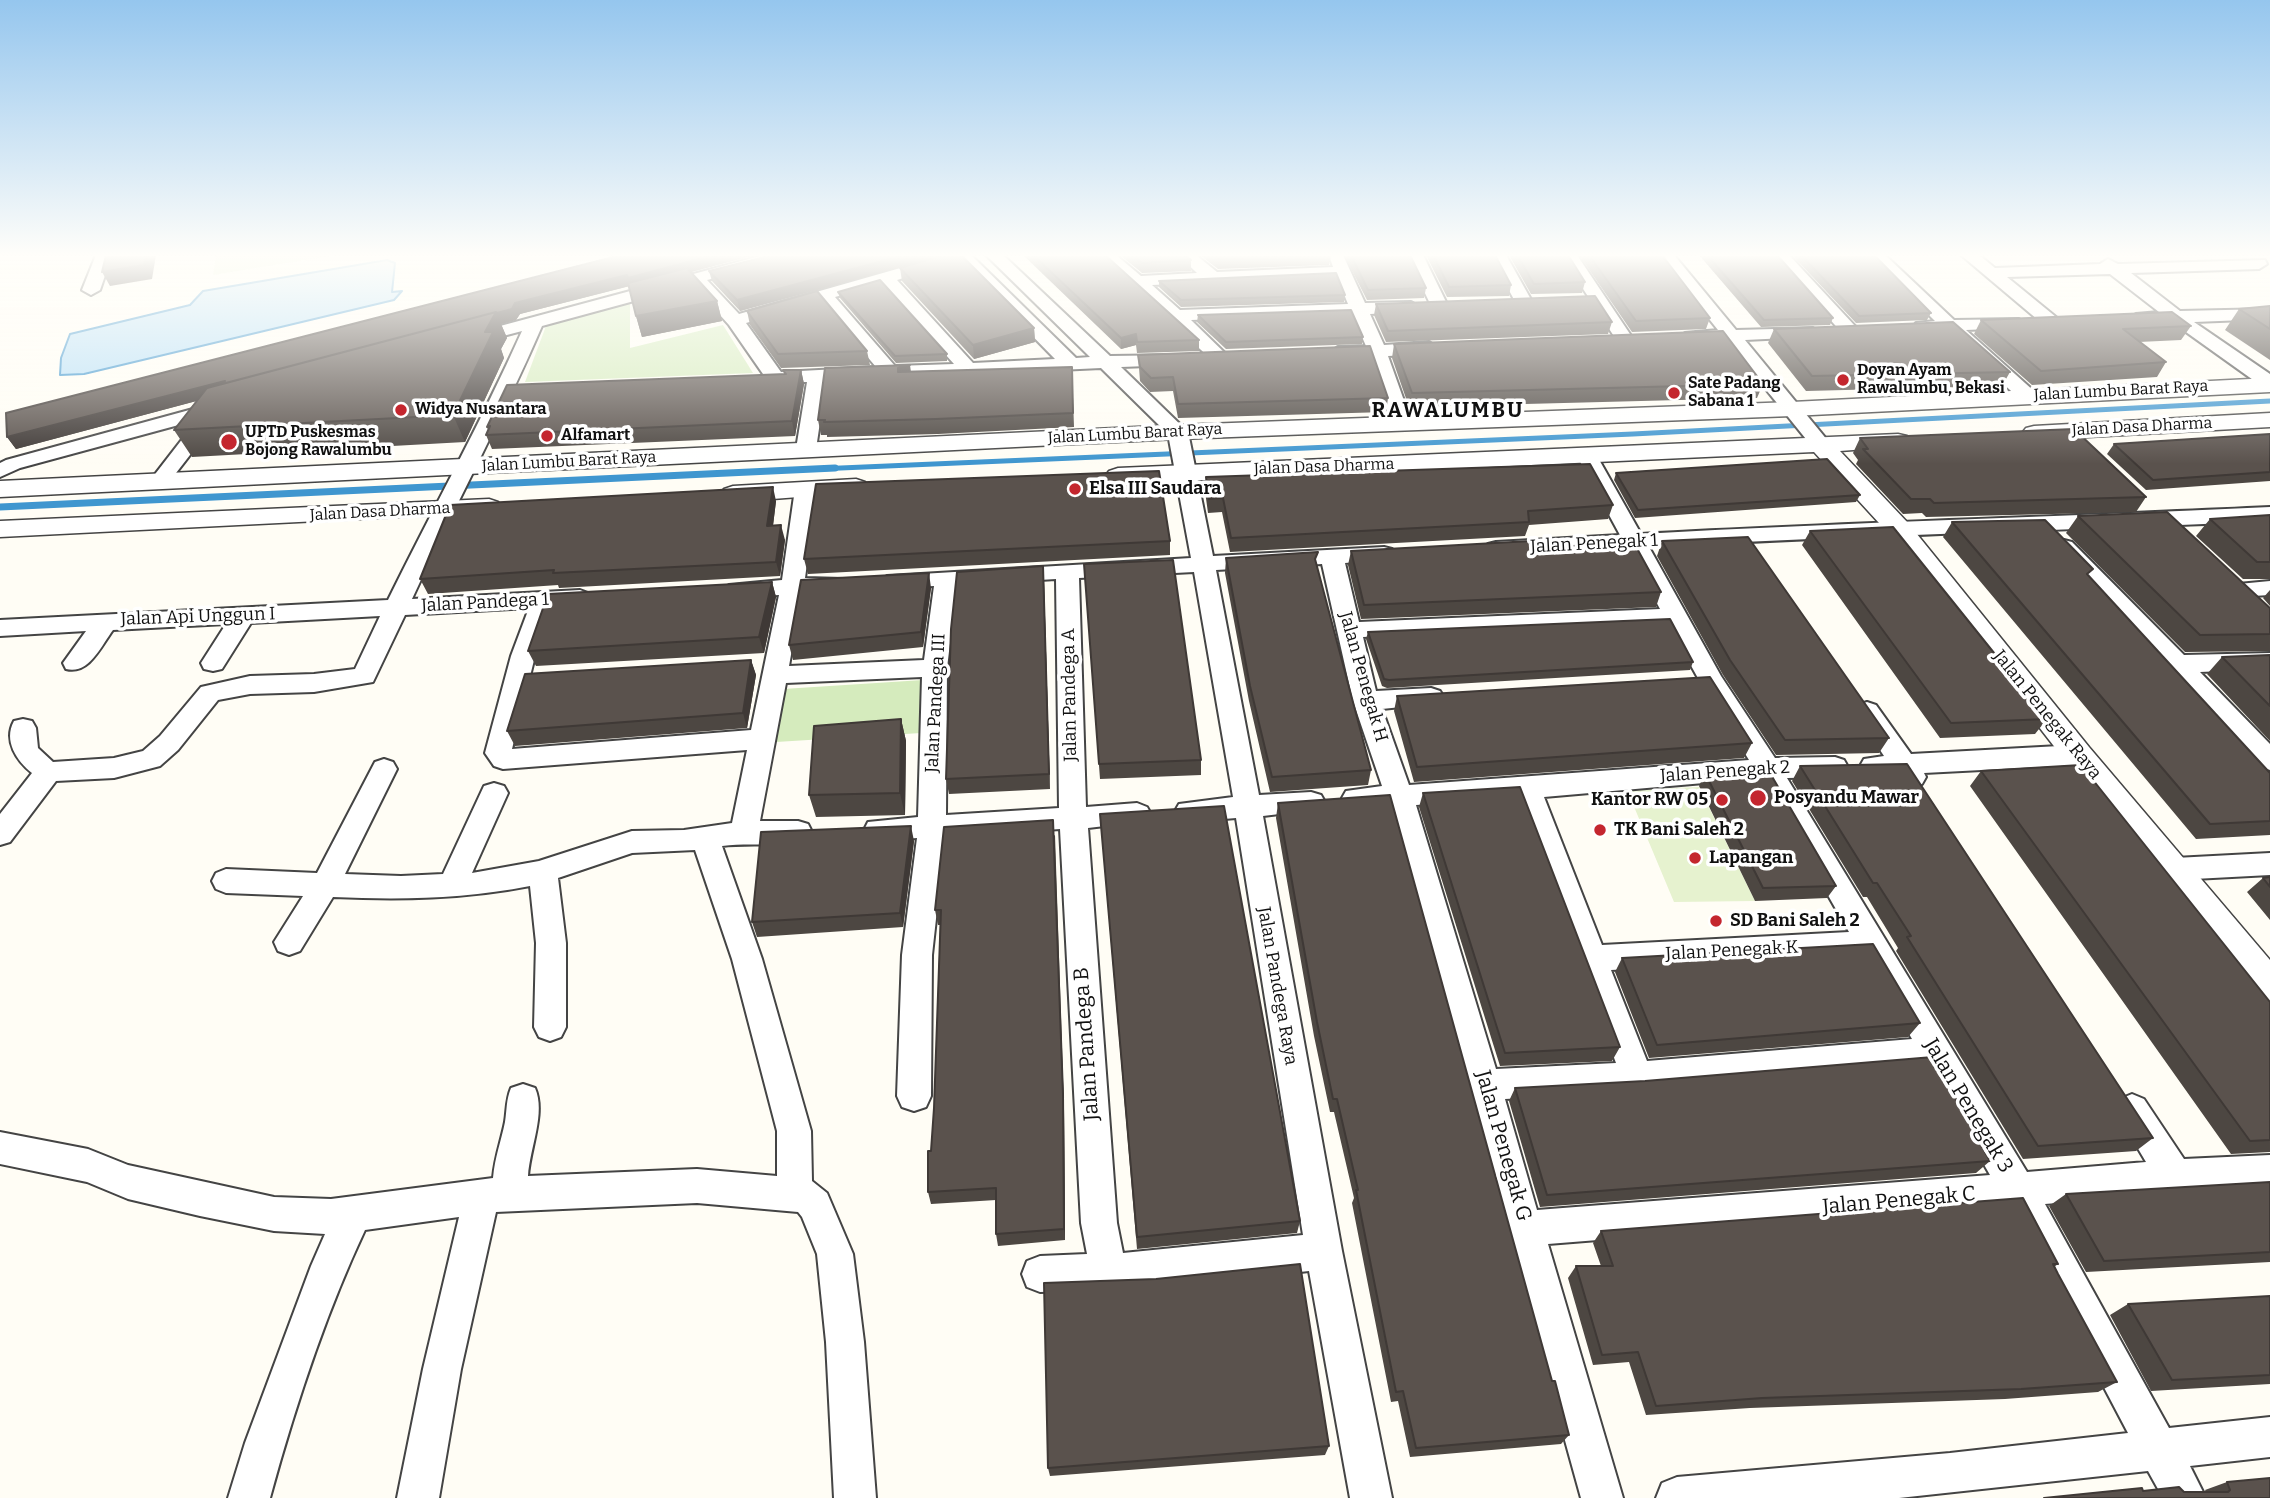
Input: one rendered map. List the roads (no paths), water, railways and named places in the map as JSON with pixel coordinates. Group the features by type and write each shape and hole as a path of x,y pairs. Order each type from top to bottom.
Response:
{"street":[{"path":"455,343 524,325"},
{"path":"23,728 22,743 26,753 48,772 114,768 151,759 169,743 210,693 250,685 314,683 364,676 445,505 505,390 534,325"},
{"path":"738,325 775,377"},
{"path":"849,325 889,372"},
{"path":"929,325 968,368"},
{"path":"1032,325 1072,365"},
{"path":"1066,325 1104,362 1181,452"},
{"path":"748,379 1227,357 1187,325"},
{"path":"1365,325 1377,351 1402,423"},
{"path":"1598,341 1631,339 1619,325"},
{"path":"1722,325 1817,440"},
{"path":"1676,338 1855,330 1850,325"},
{"path":"1900,328 1949,325 2028,396"},
{"path":"2187,325 2270,384"},
{"path":"1315,354 1441,348"},
{"path":"806,449 818,374"},
{"name":"Jalan Lumbu Barat Raya","path":"0,489 463,473 806,449 1181,452 1402,423 1795,412 2028,396 2270,384"},
{"path":"505,390 532,389"},
{"path":"0,471 13,464 224,406 159,482"},
{"name":"Jalan Dasa Dharma","path":"2013,434 2270,420"},
{"path":"2067,431 2091,454"},
{"name":"Jalan Dasa Dharma","path":"1091,477 1181,452 1587,456 1817,440 1917,439"},
{"name":"Jalan Penegak Raya","path":"1817,440 1899,529 2078,755 2270,987"},
{"name":"Jalan Pandega Raya","path":"1181,452 1248,807 1274,971 1371,1498"},
{"path":"1587,456 1711,680 1768,768"},
{"path":"714,495 874,486"},
{"path":"744,832 792,587 806,489"},
{"path":"2140,501 2178,537"},
{"name":"Jalan Dasa Dharma","path":"0,529 445,505 511,506"},
{"name":"Jalan Penegak 1","path":"1470,550 1743,534 2042,525 2270,514"},
{"path":"2042,525 2186,664 2270,760"},
{"path":"1743,534 1759,556"},
{"path":"709,591 1401,554"},
{"name":"Jalan Penegak H","path":"1332,557 1366,701 1399,795"},
{"name":"Jalan Pandega A","path":"1067,572 1073,817"},
{"path":"2217,573 2262,614"},
{"name":"Jalan Pandega III","path":"914,1096 917,955 932,827 935,668 946,579"},
{"path":"2236,590 2270,588"},
{"name":"Jalan Pandega 1","path":"396,608 599,597"},
{"path":"544,600 530,631 516,679 498,753 503,759 762,738"},
{"name":"Jalan Api Unggun I","path":"0,628 396,608"},
{"path":"213,663 244,615"},
{"path":"1348,630 1676,616"},
{"path":"75,663 107,621"},
{"path":"2186,664 2270,661"},
{"path":"749,665 775,669 935,668"},
{"path":"516,679 543,677"},
{"path":"1684,682 1711,680"},
{"path":"1851,689 1928,800"},
{"path":"1366,701 1449,696"},
{"name":"Jalan Penegak 2","path":"705,838 744,832 839,832 1248,807 1768,768 1905,766 2078,755"},
{"name":"Jalan Penegak 3","path":"1768,768 1934,1052 2019,1191 2158,1450"},
{"path":"289,942 324,887 384,769"},
{"path":"0,834 48,772"},
{"path":"1527,788 1637,1077"},
{"path":"452,886 494,793"},
{"name":"Jalan Penegak G","path":"1399,795 1527,1228 1602,1498"},
{"name":"Jalan Pandega B","path":"1073,817 1099,1223 1108,1270"},
{"path":"226,881 324,887 481,884 542,872 574,859 632,842 705,838 747,958 794,1130 795,1185 815,1205 835,1254 845,1342 855,1498"},
{"path":"2175,869 2270,864"},
{"path":"542,872 551,943 550,1027"},
{"name":"Jalan Penegak K","path":"1591,958 1872,943"},
{"path":"0,1148 88,1166 128,1182 262,1212 331,1217 495,1195 698,1186 795,1185 803,1178 811,1161 794,1075 773,1009"},
{"path":"1485,1085 1637,1077 1934,1052"},
{"path":"2115,1085 2175,1176"},
{"path":"418,1498 442,1369 495,1195 522,1121 523,1099"},
{"name":"Jalan Penegak C","path":"1527,1228 2019,1191 2175,1176 2270,1172"},
{"path":"249,1498 265,1443 329,1266 354,1214"},
{"path":"1040,1274 1156,1270 1324,1251"},
{"path":"1677,1498 1938,1475 2270,1437"},
{"path":"2158,1450 2185,1498"}],"water":[{"path":"108,325 290,325 84,374 60,375 61,358 70,334"}],"waterway":[{"path":"794,470 1633,434 2270,401"},
{"path":"0,507 835,468"}],"place":[{"name":"Doyan Ayam Rawalumbu, Bekasi","path":"1843,380"},
{"name":"Sate Padang Sabana 1","path":"1674,393"},
{"name":"Widya Nusantara","path":"401,410"},
{"name":"Alfamart","path":"547,436"},
{"name":"UPTD Puskesmas Bojong Rawalumbu","path":"229,442"},
{"name":"Elsa III Saudara","path":"1075,489"},
{"name":"Posyandu Mawar","path":"1758,798"},
{"name":"Kantor RW 05","path":"1722,800"},
{"name":"TK Bani Saleh 2","path":"1600,830"},
{"name":"Lapangan","path":"1695,858"},
{"name":"SD Bani Saleh 2","path":"1716,921"}],"district":[{"name":"RAWALUMBU","path":"1448,411"}]}
